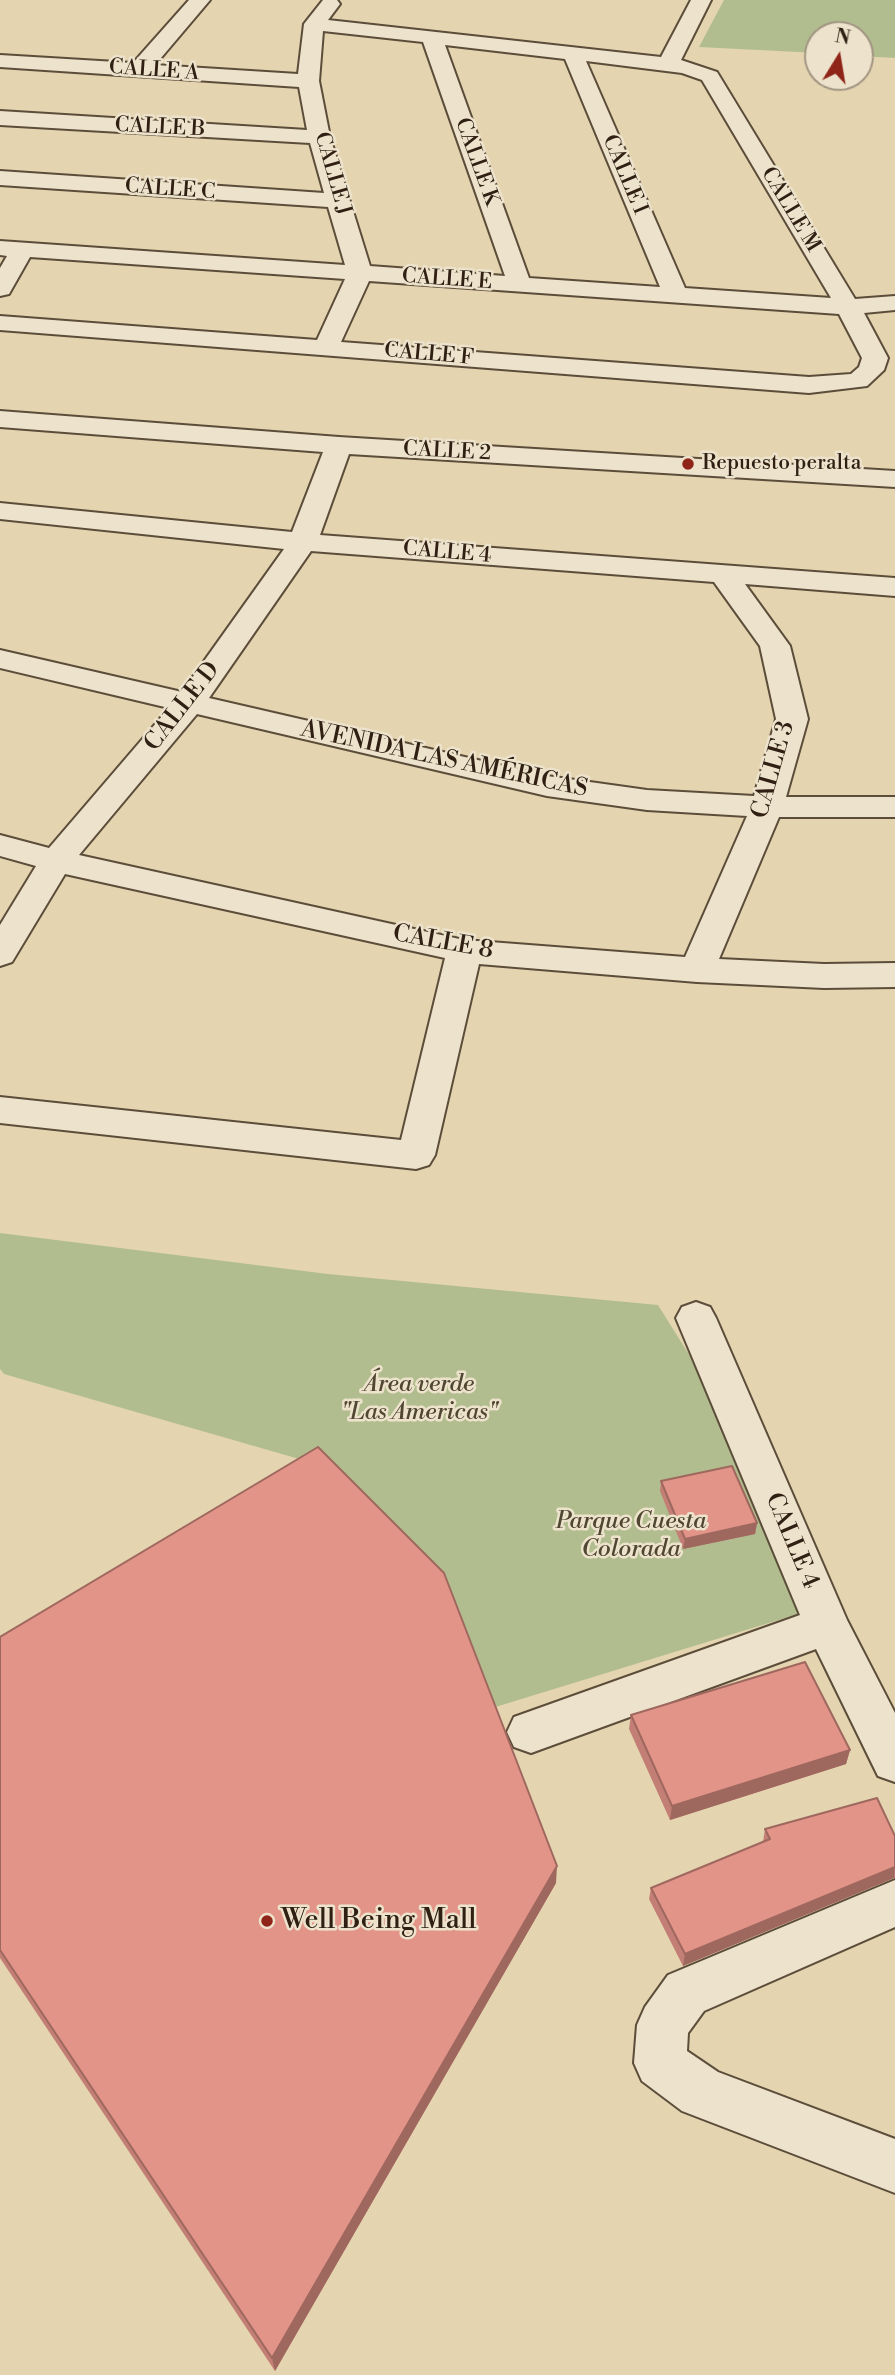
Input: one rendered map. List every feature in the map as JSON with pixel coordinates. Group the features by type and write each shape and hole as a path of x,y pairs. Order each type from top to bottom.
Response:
{"street":[{"path":"139,70 200,0"},
{"path":"314,24 333,0"},
{"path":"668,64 701,0"},
{"name":"CALLE M","path":"314,24 668,64 687,67 710,76 848,307 874,358 871,370 858,381"},
{"name":"CALLE J","path":"314,24 308,81 320,137 360,274"},
{"name":"CALLE K","path":"432,38 520,285"},
{"name":"CALLE I","path":"573,54 676,296"},
{"name":"CALLE A","path":"0,61 308,81"},
{"name":"CALLE B","path":"0,118 320,137"},
{"name":"CALLE C","path":"0,178 340,201"},
{"path":"0,289 11,249"},
{"name":"CALLE E","path":"11,249 848,307 895,303"},
{"path":"326,347 360,274"},
{"name":"CALLE F","path":"0,323 809,385 858,381"},
{"name":"CALLE 2","path":"0,419 339,445 895,479"},
{"name":"CALLE D","path":"0,954 56,860 189,704 303,542 339,445"},
{"name":"CALLE 4","path":"0,511 303,542 895,587"},
{"name":"CALLE 3","path":"697,970 767,807 792,719 775,646 724,575"},
{"name":"AVENIDA LAS AMÉRICAS","path":"0,659 547,786 647,800 767,807 895,807"},
{"name":"CALLE 8","path":"0,845 56,860 464,951 697,970 824,976 895,975"},
{"path":"0,1110 416,1155 464,951"},
{"name":"CALLE 4","path":"696,1318 828,1625 895,1761"},
{"path":"531,1732 828,1625"},
{"path":"895,1903 686,1993 663,2025 660,2063 701,2092 895,2166"}],"green space":[{"path":"724,0 895,0 895,58 874,57 874,21 804,21 804,52 699,47"},
{"path":"0,1233 328,1274 658,1305 693,1361 798,1614 489,1709 320,1465 4,1374 0,1369"}],"building":[{"name":"Well Being Mall","path":"318,1447 444,1573 557,1866 272,2358 0,1950 0,1637"},
{"path":"732,1466 757,1523 685,1539 661,1481"},
{"path":"805,1662 850,1750 672,1806 631,1715"},
{"path":"877,1798 895,1836 895,1867 685,1954 651,1888 770,1839 765,1829"}],"place":[{"name":"Repuesto peralta","path":"688,464"},
{"name":"Well Being Mall","path":"267,1921"}],"park label":[{"name":"Área verde \"Las Americas\"","path":"419,1399"},
{"name":"Parque Cuesta Colorada","path":"631,1536"}]}
